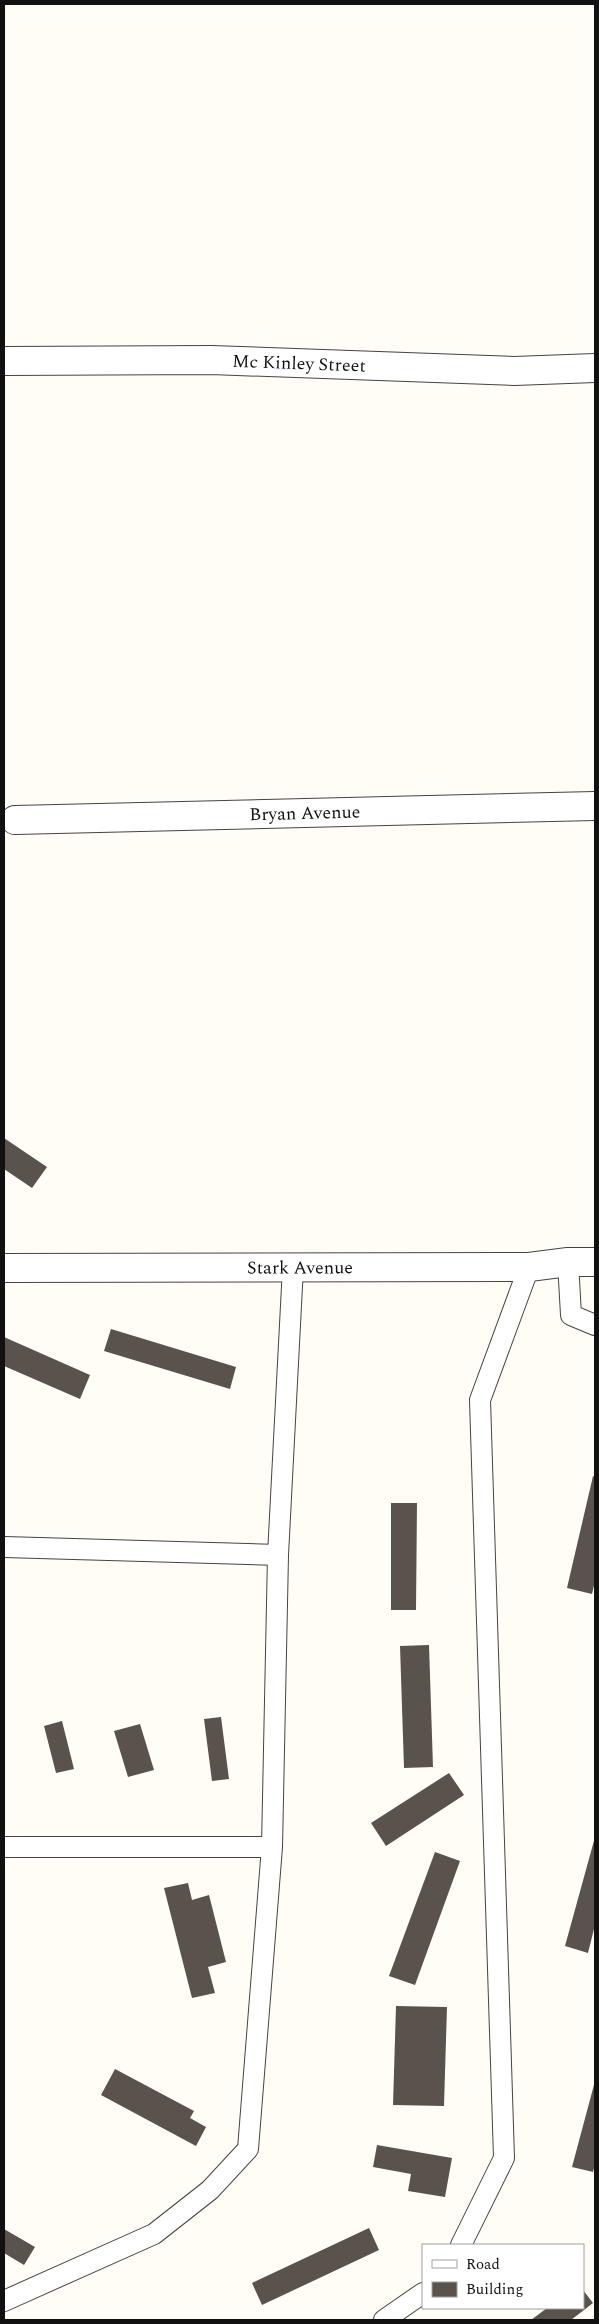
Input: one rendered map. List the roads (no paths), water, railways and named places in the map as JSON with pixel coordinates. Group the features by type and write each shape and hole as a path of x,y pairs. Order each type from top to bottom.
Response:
{"street":[{"name":"Mc Kinley Street","path":"4,361 211,360 514,371 595,368"},
{"name":"Bryan Avenue","path":"15,820 595,806"},
{"name":"Stark Avenue","path":"4,1268 529,1267 568,1262 595,1262"}],"lane":[{"path":"568,1262 571,1315 595,1325"},
{"path":"4,2301 154,2234 210,2190 248,2149 272,1847 278,1555 292,1267"},
{"path":"461,2244 504,2158 480,1400 529,1267"},
{"path":"4,1547 278,1555"},
{"path":"4,1847 272,1847"},
{"path":"384,2320 422,2294"}]}
